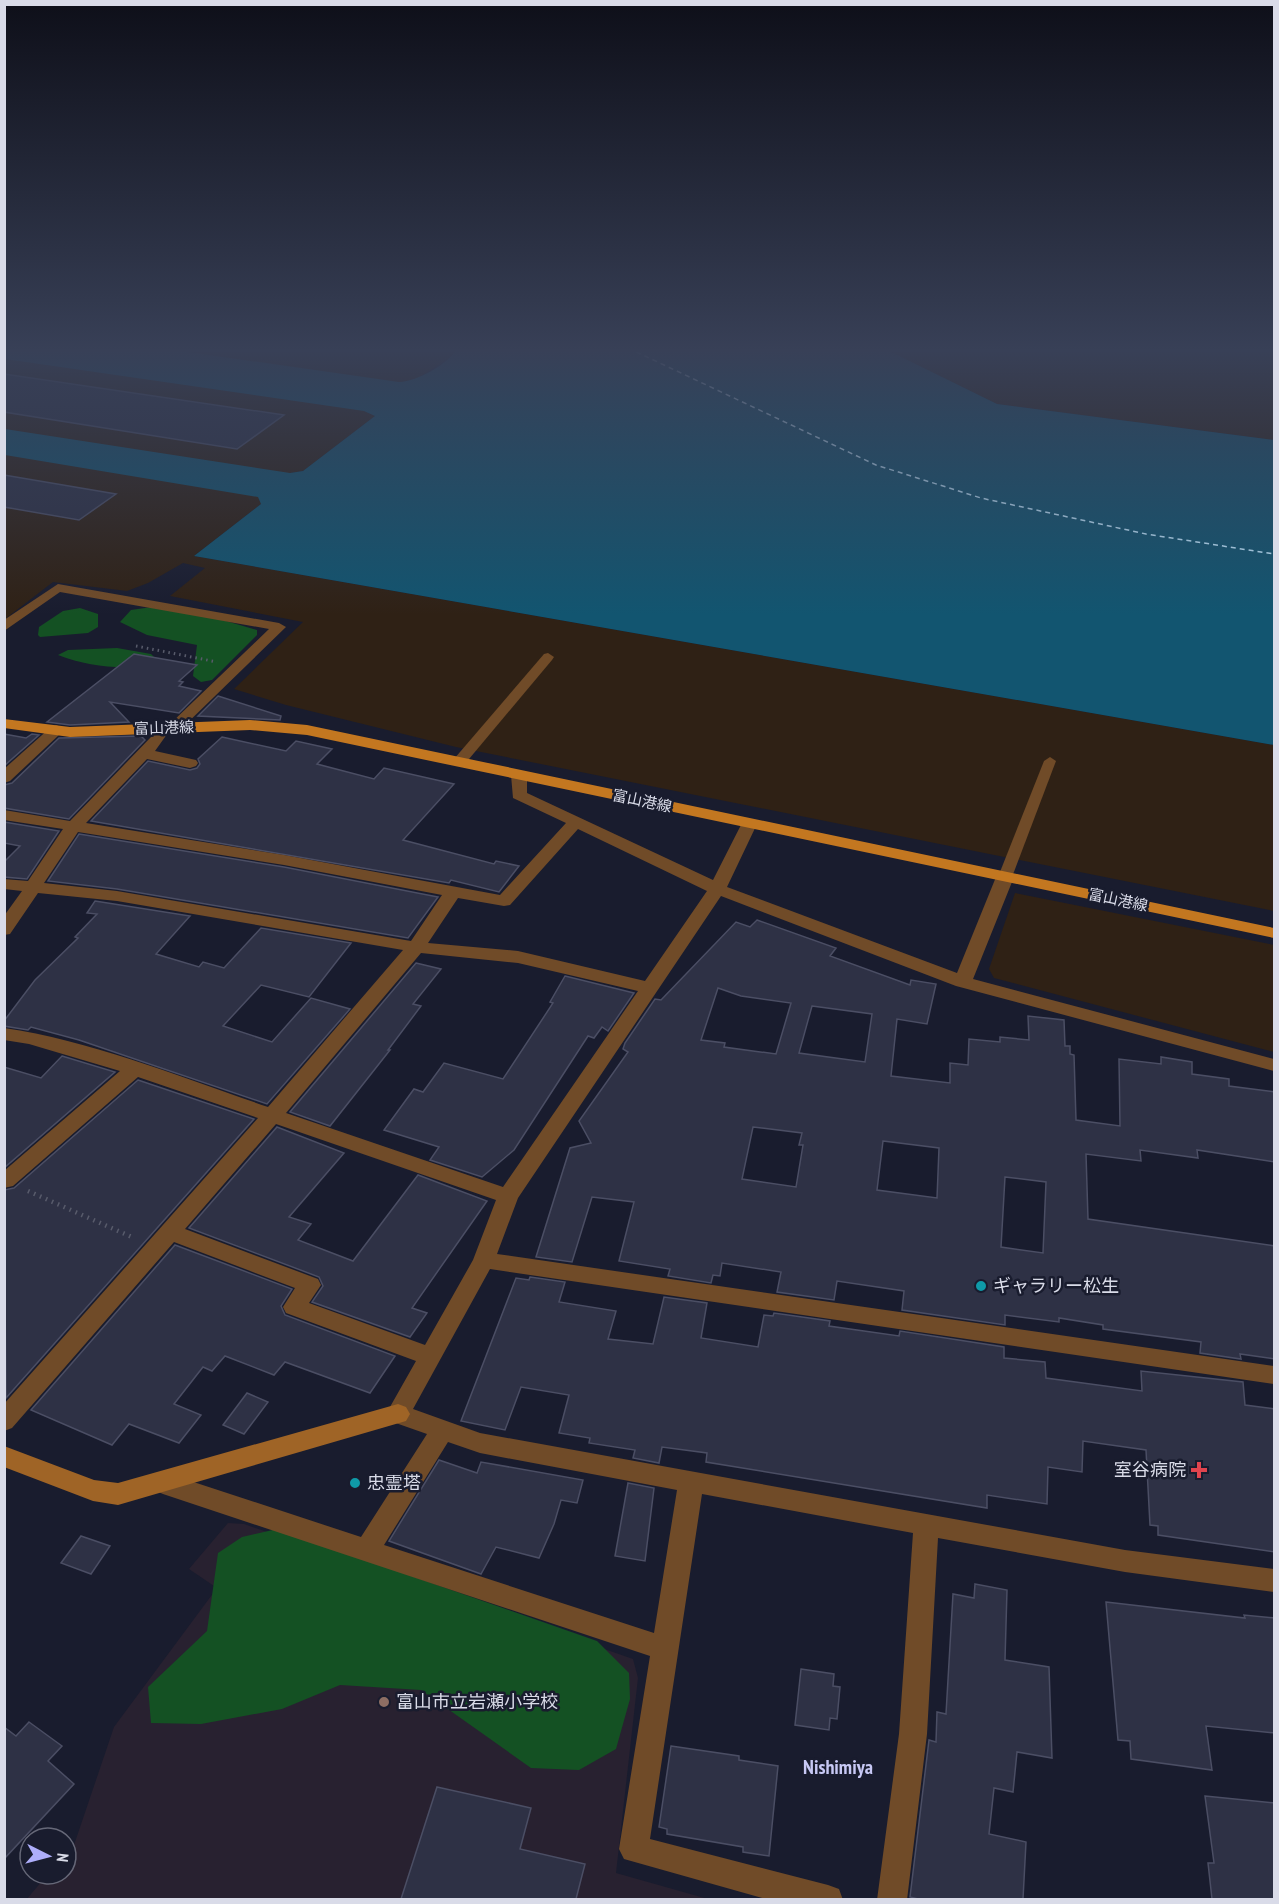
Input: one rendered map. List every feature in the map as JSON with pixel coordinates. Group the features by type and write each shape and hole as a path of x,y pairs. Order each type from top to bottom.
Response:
{"main road":[{"name":"富山港線","path":"4,723 70,732 250,725 307,730 1275,933"}],"street":[{"path":"4,627 58,588 279,627 170,727 74,826 4,930"},
{"path":"4,778 56,730"},
{"path":"144,754 190,762"},
{"path":"519,775 519,795 717,889 963,982 1275,1065"},
{"path":"4,815 284,860 504,901 575,823"},
{"path":"398,1414 432,1357 484,1260 508,1196 717,889 748,824"},
{"path":"963,982 1005,877"},
{"path":"4,884 117,896 416,947 518,957 651,988"},
{"path":"4,1421 271,1117 416,947 452,893"},
{"path":"4,1034 69,1048 135,1069 508,1196"},
{"path":"6,1180 135,1069"},
{"path":"163,1240 310,1285 294,1306 432,1357"},
{"path":"484,1260 1275,1375"},
{"path":"4,1456 93,1490 118,1494 398,1414 480,1443 926,1527 1125,1561 1275,1581"},
{"path":"368,1548 443,1429"},
{"path":"691,1482 634,1849 828,1899"},
{"path":"163,1483 368,1548 666,1649"},
{"path":"892,1899 913,1734 926,1527"}],"lane":[{"path":"459,762 548,657"},
{"path":"1005,877 1050,761"}],"path":[{"path":"136,646 239,666"},
{"path":"6,1180 163,1240"}],"shaded area":[{"path":"5,437 348,437 303,471 290,473 258,496 261,504 194,556 1274,745 1274,911 456,747 286,705 234,689 303,622 170,596 205,568 183,563 148,583 127,591 53,582 5,619"},
{"path":"1250,437 1274,437 1274,440"},
{"path":"1015,893 1274,945 1274,1052 994,978 989,969"},
{"name":"富山市立岩瀬小学校","path":"228,1523 244,1524 633,1659 638,1678 616,1873 708,1899 26,1900 38,1886 78,1886 78,1833 114,1727 217,1588 189,1569"}],"green space":[{"path":"152,607 219,619 257,630 257,635 212,680 201,682 193,676 197,645 147,635 120,622 131,610"},
{"path":"80,608 98,614 98,627 88,633 40,637 38,635 39,627 63,611"},
{"path":"117,648 151,654 161,664 109,667 83,663 58,655 68,650"},
{"path":"277,1529 597,1641 629,1673 630,1699 616,1749 579,1770 531,1768 421,1690 340,1685 282,1709 201,1724 151,1723 148,1687 207,1631 218,1553 242,1537"}],"water":[{"path":"5,437 56,437 290,473 303,471 348,437 1250,437 1274,440 1274,745 194,556 261,504 258,497 5,455"}],"building":[{"path":"161,437 254,437 237,449"},
{"path":"4,475 116,494 79,520 4,507"},
{"path":"134,654 197,665 179,681 183,682 179,686 201,691 179,713 110,702 129,722 70,725 47,722"},
{"path":"218,696 281,716 280,720 198,716"},
{"path":"4,734 26,738 32,734 39,735 4,766"},
{"path":"141,736 145,740 69,819 4,808 4,785 12,783 59,738"},
{"path":"222,737 286,751 296,741 332,749 317,764 374,779 384,768 454,784 403,840 494,864 496,861 519,866 499,892 451,880 449,883 91,821 148,761 190,770 197,768 200,764 198,759"},
{"path":"4,822 59,831 27,879 4,877 4,862 20,846 4,843"},
{"path":"79,834 284,867 438,897 408,938 117,889 48,881"},
{"path":"95,901 190,916 156,954 199,967 203,962 224,968 261,928 351,943 309,997 261,985 223,1026 272,1042 311,998 350,1009 267,1104 79,1040 31,1027 28,1030 4,1026 4,1021 35,980 78,938 75,937 97,914 87,913"},
{"path":"757,920 836,948 830,956 910,985 911,980 936,984 927,1024 897,1019 891,1076 950,1083 950,1063 968,1065 969,1039 1000,1042 1000,1037 1029,1040 1028,1016 1064,1020 1065,1046 1070,1046 1070,1054 1074,1055 1076,1120 1120,1126 1119,1059 1161,1064 1161,1057 1192,1062 1192,1074 1229,1079 1229,1086 1275,1092 1275,1162 1197,1150 1198,1158 1140,1150 1141,1161 1086,1154 1088,1219 1275,1246 1275,1359 1240,1354 1241,1359 1200,1353 1201,1342 1103,1329 1103,1325 1059,1318 1059,1322 1005,1315 1005,1325 902,1310 904,1291 837,1281 834,1300 777,1292 781,1272 722,1263 720,1276 713,1275 711,1283 668,1276 670,1269 619,1261 634,1202 592,1197 572,1262 536,1257 570,1148 591,1143 579,1121 628,1052 623,1049 625,1043 655,999 661,1000 736,922 750,927","holes":["718,988 741,996 791,1003 776,1054 724,1047 725,1043 701,1040","812,1006 872,1014 865,1062 799,1053","753,1127 802,1133 799,1145 803,1145 796,1187 742,1179","883,1141 939,1148 937,1198 877,1190","1005,1177 1046,1182 1043,1253 1001,1247"]},
{"path":"416,963 441,969 413,1004 421,1006 388,1050 390,1050 330,1126 290,1112"},
{"path":"565,976 634,993 608,1031 602,1027 594,1038 588,1036 514,1150 482,1177 430,1160 439,1147 384,1130 414,1089 423,1092 444,1063 503,1079 553,1003 550,1002"},
{"path":"62,1056 115,1072 4,1168 4,1067 41,1078"},
{"path":"138,1080 254,1119 6,1398 4,1190 14,1188"},
{"path":"277,1127 344,1153 289,1217 311,1224 298,1240 353,1261 418,1175 487,1201 412,1308 427,1313 410,1337 312,1302 323,1286 319,1277 189,1228"},
{"path":"175,1245 292,1289 281,1306 285,1315 395,1356 370,1393 285,1362 274,1375 225,1356 212,1371 203,1367 174,1404 201,1415 179,1443 129,1424 112,1445 31,1410"},
{"path":"530,1277 565,1282 559,1302 616,1311 608,1339 653,1344 664,1297 707,1303 701,1338 758,1347 764,1315 773,1316 774,1313 830,1321 829,1326 899,1336 900,1331 1004,1347 1004,1358 1045,1362 1046,1378 1142,1391 1141,1371 1243,1382 1245,1405 1275,1409 1275,1552 1158,1535 1158,1526 1150,1525 1146,1450 1083,1441 1082,1472 1048,1467 1047,1504 987,1495 987,1508 706,1462 707,1453 662,1447 659,1463 633,1458 635,1450 589,1443 590,1438 559,1433 569,1395 521,1387 505,1430 461,1421 516,1278 529,1280"},
{"path":"247,1393 268,1402 244,1434 223,1425"},
{"path":"439,1460 477,1473 481,1462 583,1480 577,1503 561,1500 554,1524 539,1558 496,1547 481,1574 389,1541"},
{"path":"628,1483 654,1488 645,1561 615,1556"},
{"path":"81,1536 110,1546 91,1574 61,1563"},
{"path":"975,1584 1007,1590 1005,1660 1049,1667 1052,1758 1017,1752 1013,1792 994,1788 989,1834 1026,1842 1023,1899 918,1899 910,1897 929,1740 936,1742 937,1712 946,1714 953,1594 974,1598"},
{"path":"1106,1602 1245,1618 1244,1615 1275,1618 1275,1733 1206,1726 1212,1770 1131,1759 1130,1741 1118,1740"},
{"path":"801,1669 834,1674 833,1686 840,1687 837,1719 830,1718 829,1730 795,1725"},
{"path":"29,1722 62,1746 48,1761 74,1784 35,1826 18,1826 18,1844 4,1859 4,1727 16,1736"},
{"path":"671,1746 739,1756 739,1760 778,1766 769,1856 743,1852 743,1847 667,1834 667,1829 659,1827"},
{"path":"437,1787 531,1808 520,1849 585,1864 576,1899 401,1899"},
{"path":"1205,1796 1275,1803 1275,1899 1212,1899 1208,1863 1214,1863"}],"ferry route":[{"path":"816,437 876,465 981,498 1146,534 1274,554"}],"place":[{"name":"ギャラリー松生","path":"981,1286"},
{"name":"室谷病院","path":"1199,1470"},
{"name":"忠霊塔","path":"355,1483"},
{"name":"富山市立岩瀬小学校","path":"384,1702"}],"district":[{"name":"Nishimiya","path":"838,1767"}]}
